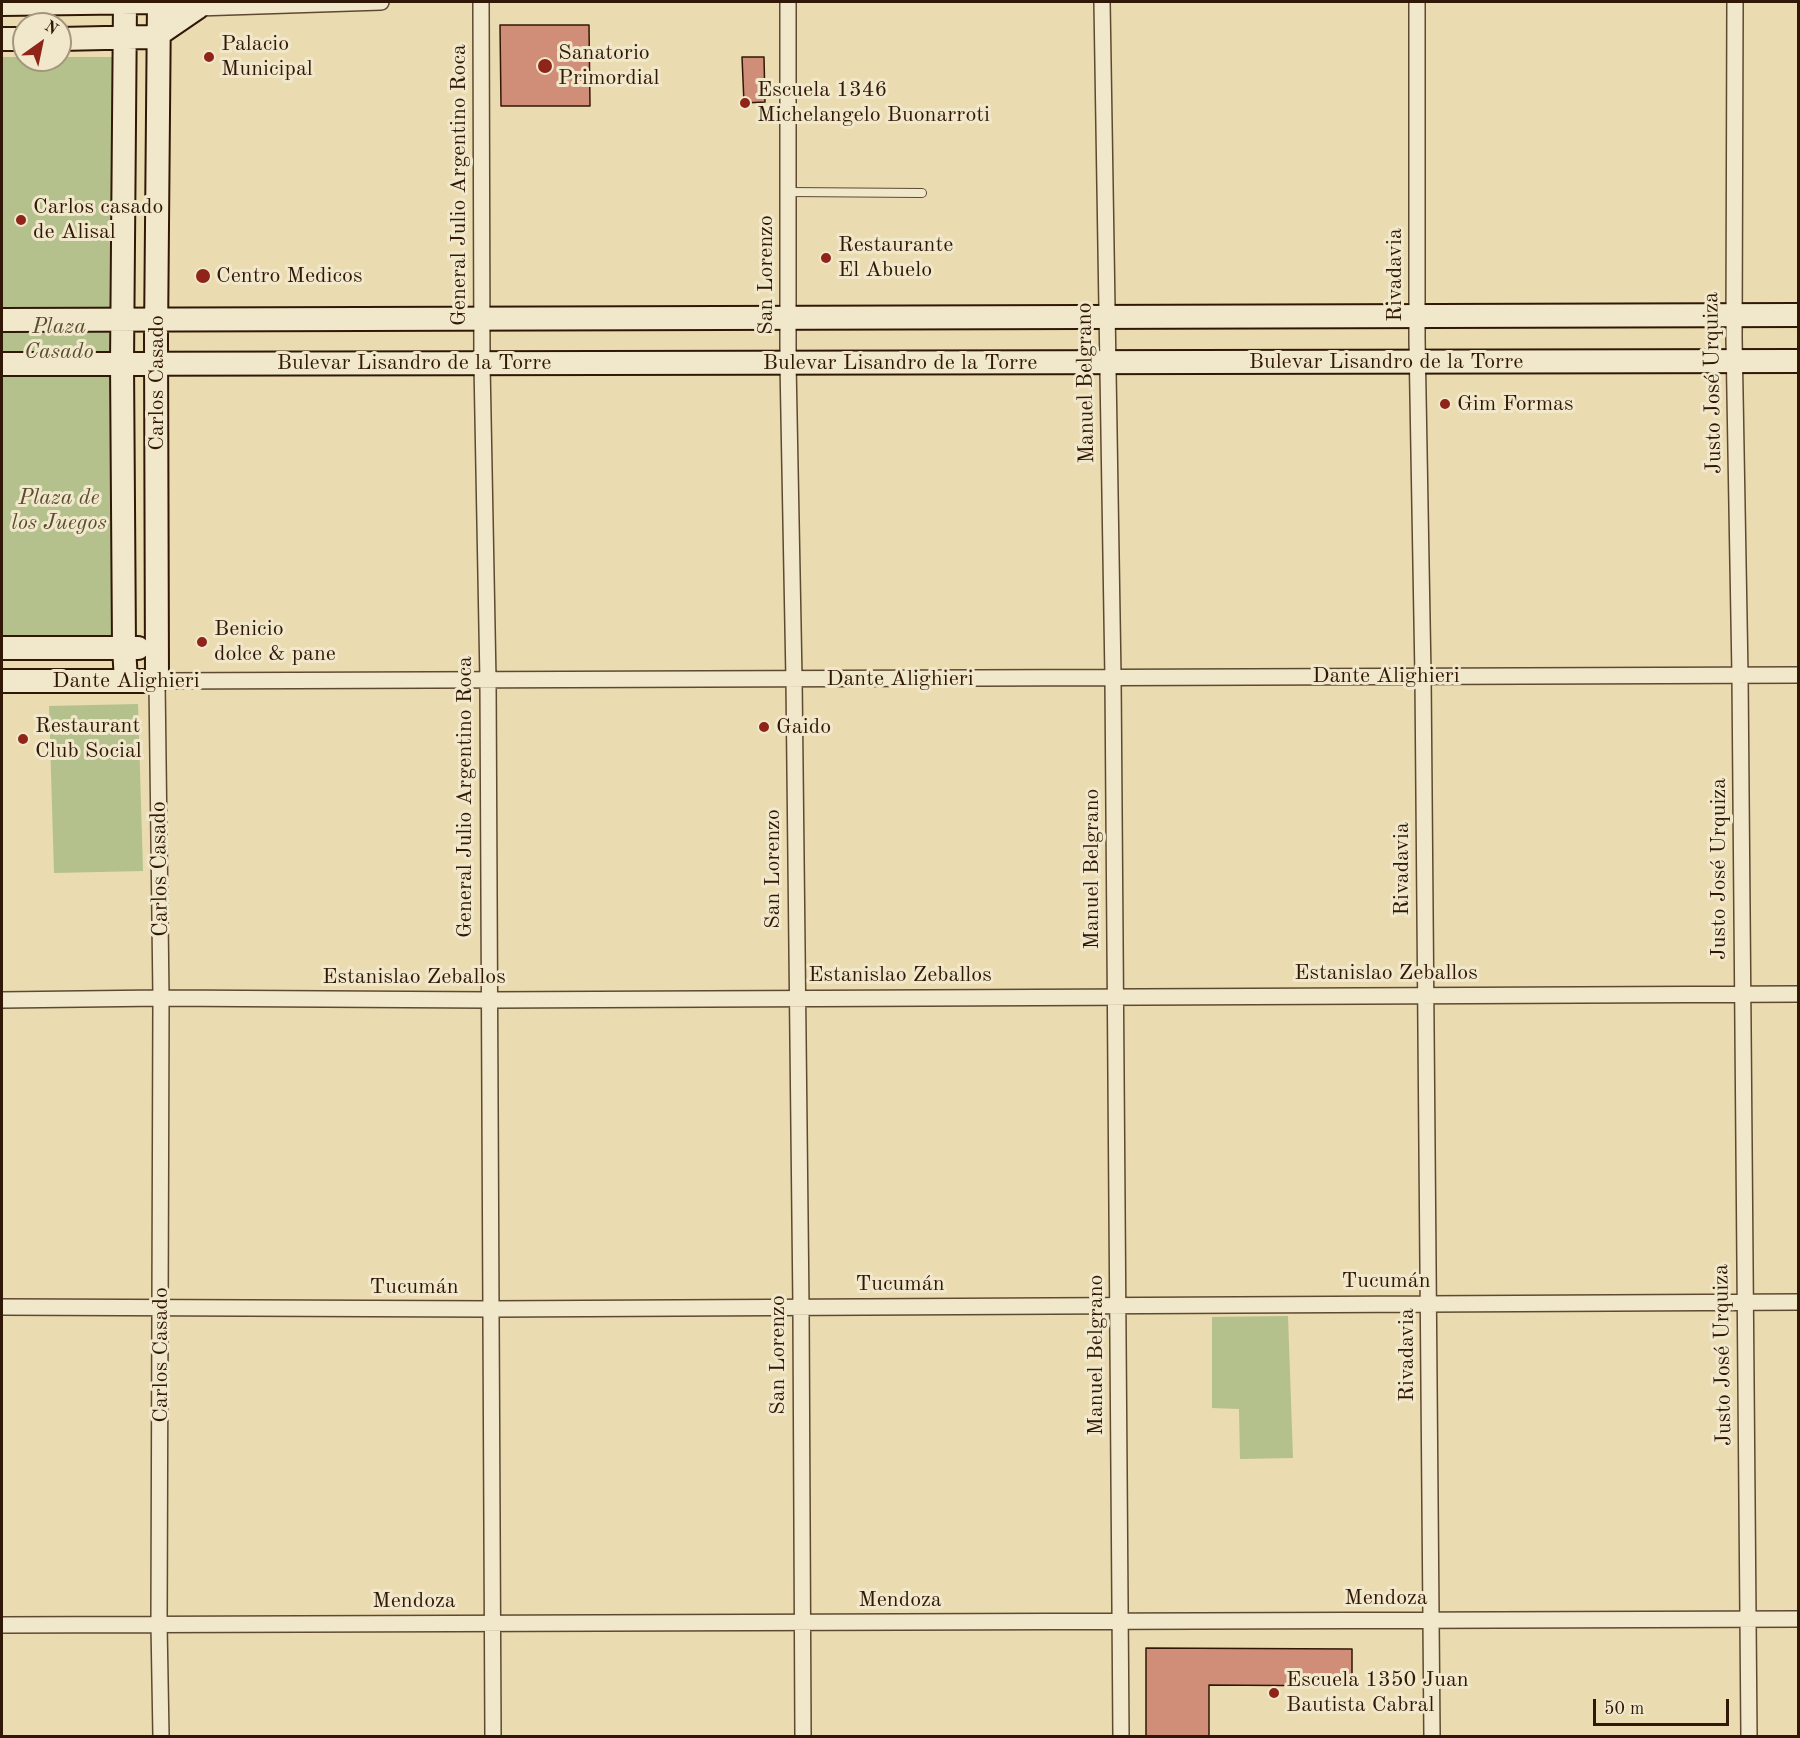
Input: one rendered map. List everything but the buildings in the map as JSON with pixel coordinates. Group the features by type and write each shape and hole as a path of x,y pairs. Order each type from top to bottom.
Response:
{"main road":[{"name":"Carlos Casado","path":"124,2 122,363 126,681"},
{"path":"2,4 159,2 196,8"},
{"name":"Carlos Casado","path":"157,681 156,363 159,2"},
{"path":"72,39 149,38 159,34 196,8"},
{"name":"Bulevar Lisandro de la Torre","path":"2,320 1798,315"},
{"name":"Bulevar Lisandro de la Torre","path":"2,364 1798,361"},
{"name":"Dante Alighieri","path":"2,648 157,649"},
{"name":"Dante Alighieri","path":"2,681 157,681"}],"street":[{"path":"196,8 381,2"},
{"name":"General Julio Argentino Roca","path":"481,2 482,364 488,681 493,1737"},
{"name":"San Lorenzo","path":"788,2 788,363 801,1308 803,1737"},
{"name":"Manuel Belgrano","path":"1102,2 1113,678 1121,1737"},
{"name":"Rivadavia","path":"1417,2 1417,316 1424,676 1432,1737"},
{"name":"Justo José Urquiza","path":"1736,2 1734,362 1740,675 1749,1737"},
{"name":"Dante Alighieri","path":"157,681 1798,675"},
{"name":"Carlos Casado","path":"157,681 161,999 162,1309 159,1624 161,1737"},
{"name":"Estanislao Zeballos","path":"2,1000 1798,994"},
{"name":"Tucumán","path":"2,1307 492,1309 1798,1302"},
{"name":"Mendoza","path":"2,1625 1798,1618"}],"lane":[{"path":"788,192 922,193"}],"green space":[{"name":"Plaza Casado","path":"2,57 12,57 12,72 72,72 72,57 116,57 117,642 2,642"},
{"path":"138,704 143,871 54,873 49,706"},
{"path":"1288,1316 1293,1458 1240,1459 1239,1409 1212,1408 1212,1317"}],"place":[{"name":"Palacio Municipal","path":"209,57"},
{"name":"Sanatorio Primordial","path":"545,66"},
{"name":"Escuela 1346 Michelangelo Buonarroti","path":"745,103"},
{"name":"Carlos casado de Alisal","path":"21,220"},
{"name":"Restaurante El Abuelo","path":"826,258"},
{"name":"Centro Medicos","path":"203,276"},
{"name":"Gim Formas","path":"1445,404"},
{"name":"Benicio dolce & pane","path":"202,642"},
{"name":"Gaido","path":"764,727"},
{"name":"Restaurant Club Social","path":"23,739"},
{"name":"Escuela 1350 Juan Bautista Cabral","path":"1274,1693"}],"park label":[{"name":"Plaza de los Juegos","path":"59,510"}]}
